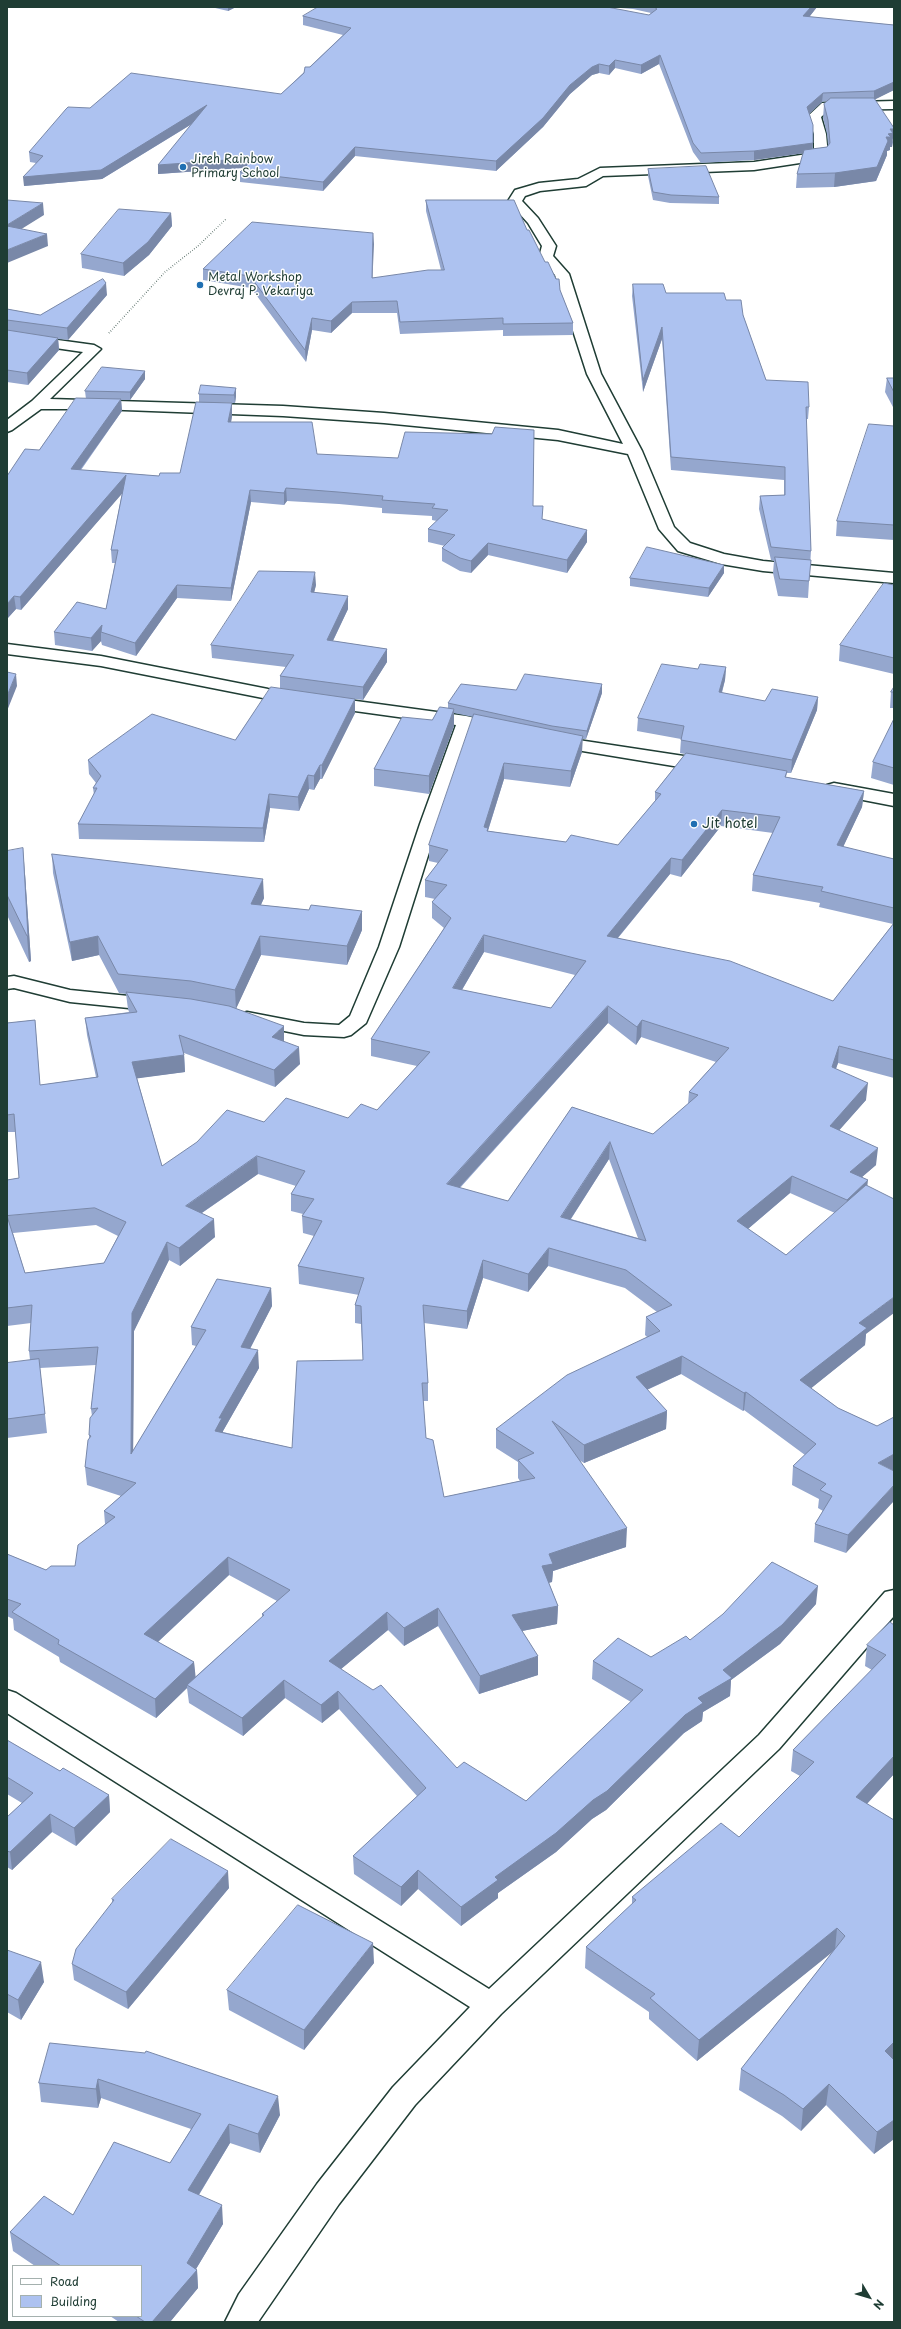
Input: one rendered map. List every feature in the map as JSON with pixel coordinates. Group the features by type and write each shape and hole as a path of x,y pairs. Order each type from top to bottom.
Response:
{"street":[{"path":"894,105 826,106 814,116 820,134 821,156 754,166 600,172 581,183 539,187 520,193 515,201 533,221 549,246 546,257 562,274 594,374 634,450 667,529 684,547 721,559 763,566 894,578"},
{"path":"7,338 94,349"},
{"path":"7,427 37,404 94,349"},
{"path":"37,404 98,404 275,411 384,418 558,435 634,450"},
{"path":"7,648 101,660 268,694 466,721 516,732"},
{"path":"230,1015 304,1029 344,1031 359,1019 389,947 429,824 466,721"},
{"path":"538,738 730,770"},
{"path":"817,786 894,800"},
{"path":"7,983 14,982 70,996 177,1007"},
{"path":"241,2322 250,2304 328,2194 404,2096 491,2005 769,1742 894,1599"},
{"path":"7,1700 491,2005"}],"path":[{"path":"94,349 165,272 198,246 226,219"}],"building":[{"path":"318,7 607,7 649,15 657,9 654,7 811,7 803,16 894,25 894,82 874,91 823,93 807,107 813,125 813,143 754,151 701,153 693,143 660,55 641,65 615,60 609,66 599,64 592,67 570,85 543,118 496,161 355,147 323,182 240,172 254,158 158,165 207,105 101,170 23,177 43,156 29,152 68,107 90,108 131,73 281,94 304,73 305,67 310,67 351,28 303,16"},
{"path":"831,98 874,98 894,128 890,129 893,133 888,134 891,137 886,137 888,141 877,167 835,173 797,174 804,150 827,147 830,143 828,120 824,104"},
{"path":"706,166 719,197 671,195 653,192 648,169"},
{"path":"7,200 43,203 7,225"},
{"path":"426,200 514,200 527,230 529,230 545,262 548,262 556,279 559,279 560,290 573,323 503,324 503,318 400,322 397,301 352,302 331,321 312,318 305,350 250,276 203,269 252,222 373,233 372,278 428,270 444,270"},
{"path":"119,209 171,213 148,242 123,263 81,254"},
{"path":"7,226 47,234 7,250"},
{"path":"103,279 106,283 67,328 7,320 7,309 40,315"},
{"path":"633,284 663,284 666,293 724,293 726,300 741,300 743,315 766,380 808,382 809,407 806,407 811,551 771,547 760,496 785,495 785,467 671,457 662,327 643,380"},
{"path":"7,330 58,338 27,373 7,370"},
{"path":"102,367 145,371 130,392 85,391"},
{"path":"887,378 894,378 894,392"},
{"path":"201,385 236,388 234,395 199,394"},
{"path":"76,398 121,399 71,469 159,476 160,473 180,473 196,402 232,403 228,422 312,422 317,454 398,458 405,432 492,434 495,427 534,430 533,506 543,506 542,519 587,530 567,560 488,543 471,561 460,558 442,548 455,535 428,529 448,510 432,508 435,504 382,500 383,496 286,488 284,493 250,490 231,588 177,585 135,643 101,632 102,625 91,638 54,632 77,602 106,609 118,550 111,550 126,475 20,597 14,596 7,604 7,476 25,449 39,450"},
{"path":"869,424 894,426 894,525 837,521"},
{"path":"647,547 724,565 709,588 630,578"},
{"path":"775,557 811,560 809,581 780,579"},
{"path":"259,571 315,572 311,592 348,596 327,640 387,649 363,687 280,676 294,655 211,645"},
{"path":"884,583 894,585 894,658 840,645"},
{"path":"662,664 698,669 700,664 726,667 719,692 765,701 772,689 818,697 792,760 681,740 684,726 638,718"},
{"path":"7,672 16,674 7,696"},
{"path":"525,674 602,684 587,731 552,726 448,703 461,684 516,690"},
{"path":"271,687 355,699 322,765 320,765 314,776 308,775 298,797 269,794 263,828 78,824 97,788 93,788 101,776 88,760 152,714 235,740"},
{"path":"440,707 454,709 429,776 374,769 402,717 432,720"},
{"path":"474,714 583,736 571,771 504,763 484,827 488,828 487,831 566,842 571,835 618,845 661,794 655,792 686,753 787,771 785,777 864,791 837,845 894,859 894,908 821,891 823,887 753,875 780,817 722,810 682,860 671,858 607,936 730,961 833,1001 894,923 894,1060 839,1046 832,1067 868,1083 830,1126 878,1148 850,1172 868,1180 847,1200 792,1176 737,1221 786,1255 866,1185 894,1199 894,1297 859,1323 867,1328 800,1380 838,1408 877,1426 894,1417 894,1454 878,1463 894,1471 894,1485 848,1535 815,1524 832,1496 820,1490 826,1484 793,1466 816,1444 746,1392 744,1393 682,1356 636,1377 667,1411 584,1445 552,1421 627,1528 549,1554 553,1564 542,1566 558,1606 512,1615 538,1656 480,1676 438,1608 404,1628 387,1612 329,1661 373,1690 381,1685 457,1768 464,1762 526,1801 643,1690 593,1661 618,1638 651,1657 686,1636 690,1640 723,1614 772,1562 818,1586 782,1625 723,1670 732,1678 698,1698 703,1703 685,1715 607,1791 593,1800 556,1833 495,1877 498,1880 461,1907 418,1870 401,1887 353,1856 426,1788 338,1691 321,1705 284,1680 242,1718 187,1685 264,1615 262,1614 290,1590 228,1557 144,1634 194,1662 155,1699 58,1644 59,1640 12,1612 21,1604 7,1599 7,1554 46,1570 51,1566 75,1566 78,1545 115,1517 104,1511 136,1483 85,1467 88,1440 91,1436 89,1435 90,1418 98,1408 91,1409 98,1347 29,1351 32,1305 7,1308 7,1216 7,1180 19,1178 14,1114 7,1115 7,1023 35,1020 40,1085 98,1077 85,1018 137,1012 126,992 191,999 229,1006 284,1026 272,1037 299,1047 274,1070 179,1035 184,1055 132,1062 162,1166 197,1142 227,1110 264,1122 286,1098 348,1118 361,1104 377,1110 430,1052 371,1039 451,918 432,902 447,885 425,880 448,850 429,845","holes":["484,935 586,961 551,1008 453,988","608,1006 637,1027 642,1020 729,1048 689,1092 698,1095 653,1134 572,1107 508,1201 447,1184","610,1142 646,1241 561,1217","257,1156 305,1171 291,1194 314,1199 302,1216 322,1221 298,1266 364,1278 355,1305 361,1306 363,1360 297,1361 292,1448 215,1431 222,1418 219,1418 258,1350 241,1347 271,1288 217,1279 191,1327 206,1330 131,1454 132,1313 167,1242 179,1248 214,1219 186,1206","95,1208 126,1222 104,1263 25,1273 7,1216","549,1248 626,1270 672,1305 646,1317 660,1331 567,1375 496,1429 534,1453 518,1460 535,1478 444,1497 433,1440 426,1438 422,1383 428,1383 423,1305 467,1311 483,1260 528,1274"]},
{"path":"894,719 894,768 873,762"},
{"path":"23,848 28,936 7,895 7,851"},
{"path":"52,854 263,879 251,904 309,910 311,905 362,911 347,946 260,936 235,990 191,981 118,974 98,936 70,942"},
{"path":"39,1359 45,1414 7,1419 7,1363"},
{"path":"890,1622 894,1625 894,1756 856,1797 894,1820 894,2042 885,2051 894,2060 894,2120 877,2132 829,2084 803,2109 784,2095 741,2069 845,1936 837,1928 699,2040 650,1998 655,1994 586,1947 636,1900 632,1897 721,1823 739,1837 814,1762 793,1750 886,1655 867,1645"},
{"path":"7,1740 60,1771 63,1768 109,1795 74,1828 50,1814 10,1852 7,1851 7,1817 33,1793 7,1777"},
{"path":"171,1839 228,1871 126,1992 72,1964 76,1949 114,1900 112,1899"},
{"path":"298,1905 373,1943 304,2030 227,1990"},
{"path":"7,1950 41,1962 18,2000 7,1994"},
{"path":"50,2043 145,2053 146,2051 278,2096 258,2134 229,2124 188,2190 222,2205 187,2263 197,2270 152,2322 145,2322 138,2317 142,2317 142,2265 60,2265 10,2232 44,2196 73,2215 114,2142 170,2163 201,2114 98,2079 96,2089 39,2083"}],"place":[{"name":"Jireh Rainbow Primary School","path":"183,167"},
{"name":"Metal Workshop Devraj P. Vekariya","path":"200,285"},
{"name":"Jit hotel","path":"694,824"}]}
